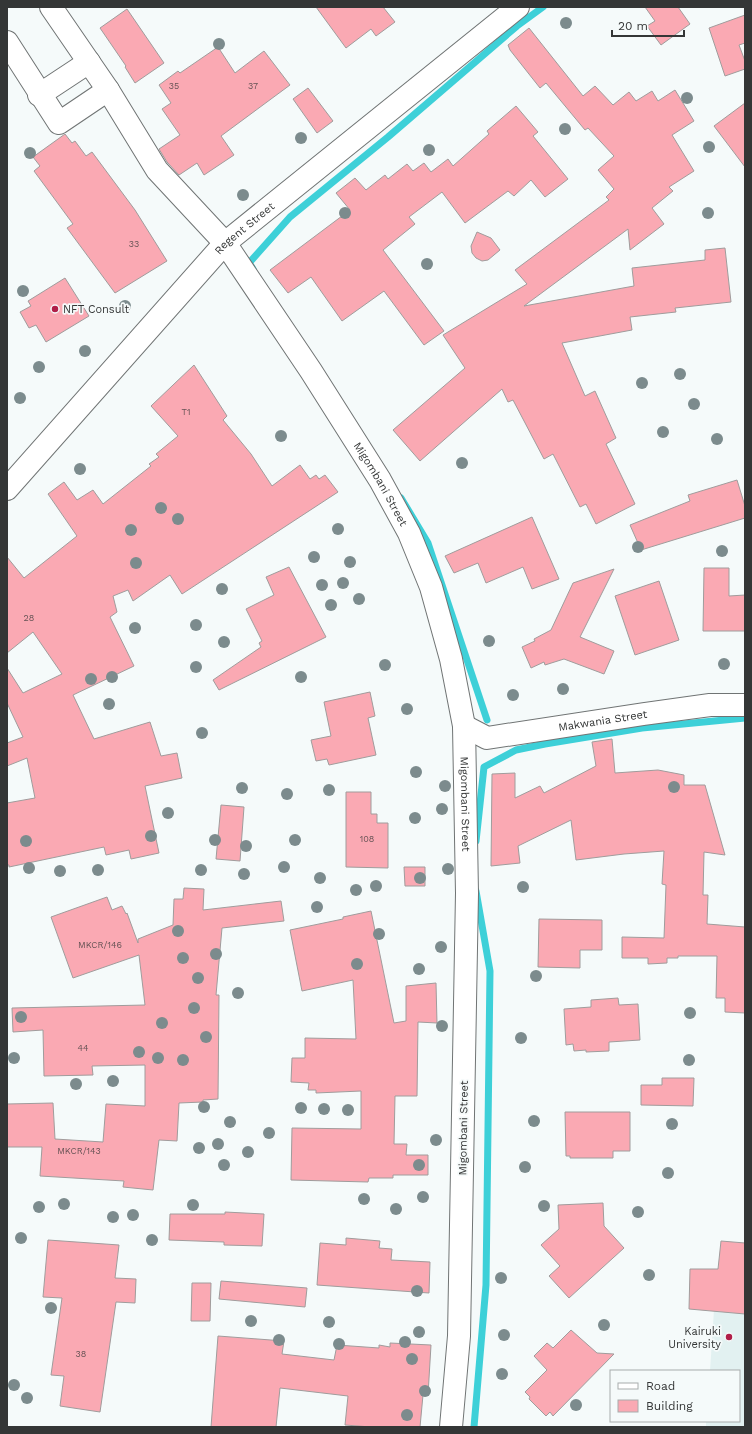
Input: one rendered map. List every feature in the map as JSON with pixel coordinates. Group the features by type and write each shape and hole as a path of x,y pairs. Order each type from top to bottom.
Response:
{"main road":[{"name":"Migombani Street","path":"51,7 108,90 157,170 225,243 311,371 380,480 409,533 431,587 452,659 464,726 467,893 459,1336 451,1427"},
{"name":"Regent Street","path":"7,489 225,243 518,7"},
{"path":"7,42 39,95 59,123 108,90"},
{"path":"39,95 89,62"},
{"name":"Makwania Street","path":"464,726 487,738 710,705 745,704"}],"shaded area":[{"name":"Kairuki University","path":"715,1294 745,1304 745,1427 706,1427 706,1422 740,1422 740,1370 710,1370"}],"building":[{"path":"316,7 383,7 395,22 376,36 371,29 346,48"},
{"path":"645,7 678,7 690,24 661,45 647,26 655,21"},
{"path":"127,9 164,63 135,83 125,67 126,66 100,28"},
{"path":"745,15 745,43 739,45 745,61 745,69 725,76 709,28"},
{"path":"529,28 583,96 595,86 613,105 629,92 636,101 652,91 658,101 675,90 694,121 672,135 694,171 669,187 673,191 652,208 664,224 630,250 628,229 524,306 634,286 632,268 705,260 705,250 725,248 731,302 675,308 676,312 630,317 632,330 562,343 585,396 595,391 616,438 606,444 635,504 596,524 586,504 580,507 553,454 544,459 513,400 508,402 502,389 420,461 393,430 465,368 443,335 527,284 515,270 609,200 606,197 614,189 598,170 614,156 588,128 585,130 546,83 540,88 510,50 508,45"},
{"path":"218,47 235,73 264,51 290,85 221,136 234,155 204,175 197,163 179,175 167,162 159,149 180,135 162,109 171,103 159,85 178,71 180,73"},
{"path":"308,88 333,121 317,133 293,99"},
{"path":"745,103 745,167 714,126"},
{"path":"516,106 538,132 533,136 568,179 545,197 531,180 514,196 508,191 465,223 442,192 409,217 415,224 383,250 444,331 424,345 384,291 342,321 311,277 288,293 270,270 350,210 336,193 355,178 366,190 385,175 388,179 407,164 413,171 424,163 431,172 448,159 453,166 489,134 487,131"},
{"path":"65,134 72,143 75,141 86,156 92,152 135,210 167,261 115,293 67,228 73,224 34,171 40,166 33,157"},
{"path":"477,232 491,238 500,250 488,260 482,261 476,258 472,253 471,246"},
{"name":"NFT Consult","path":"65,278 89,316 46,342 36,325 29,328 20,312 31,306 28,301"},
{"path":"194,365 227,416 223,420 251,454 272,486 300,465 310,479 316,475 319,479 325,475 338,492 182,594 170,575 133,601 128,590 113,596 117,612 110,617 134,666 73,695 94,739 150,722 161,756 177,753 182,778 145,786 159,853 131,859 129,850 106,855 104,847 9,867 9,865 7,865 7,803 35,798 27,758 7,766 7,743 23,737 7,703 7,668 23,693 62,674 33,632 7,653 7,557 24,578 77,536 48,494 64,482 77,500 93,490 103,504 151,466 149,464 159,457 156,454 178,436 151,406"},
{"path":"737,480 745,506 745,518 641,550 630,525 690,501 688,495"},
{"path":"532,517 559,579 532,589 523,567 486,583 478,563 454,573 445,556"},
{"path":"289,567 326,637 219,690 213,680 261,647 259,643 262,641 246,609 274,595 266,577"},
{"path":"704,568 729,568 729,596 745,595 745,631 703,631"},
{"path":"614,569 580,637 614,651 604,674 564,659 545,665 544,662 531,668 522,647 535,641 534,639 551,630 573,583"},
{"path":"659,581 679,640 635,655 615,596"},
{"path":"370,692 375,716 368,718 376,755 329,765 327,759 316,761 311,740 331,736 324,702"},
{"path":"612,739 615,773 658,770 684,775 684,785 705,785 725,855 704,852 703,895 708,895 707,924 745,927 745,1013 725,1012 725,998 716,998 717,956 678,956 678,958 667,958 667,963 648,964 648,958 622,958 622,937 664,938 666,885 662,884 664,851 576,860 571,820 518,846 520,863 491,866 492,774 515,773 515,798 540,786 544,793 596,766 592,742"},
{"path":"346,792 371,792 371,814 377,814 377,823 388,823 388,868 346,867"},
{"path":"221,805 244,807 240,861 216,859"},
{"path":"404,867 425,867 425,886 405,886"},
{"path":"184,888 204,889 203,910 281,901 284,921 222,928 216,995 219,995 218,1099 203,1100 203,1102 179,1103 177,1141 159,1140 153,1190 123,1187 124,1181 40,1176 42,1147 7,1147 7,1104 53,1103 55,1139 103,1142 106,1104 145,1106 145,1065 92,1066 93,1075 44,1076 43,1030 13,1032 12,1008 145,1005 139,955 73,978 51,917 107,897 112,910 122,906 126,914 127,913 138,943 138,939 173,925 174,899 183,899"},
{"path":"371,911 394,1023 406,1021 406,986 436,983 437,1023 418,1022 417,1096 395,1096 394,1144 407,1144 406,1155 428,1155 428,1175 393,1175 393,1178 369,1178 368,1182 291,1180 292,1128 361,1129 361,1091 316,1093 316,1090 308,1090 309,1083 291,1082 292,1058 305,1058 305,1038 356,1039 353,980 302,991 290,930 343,919 343,917"},
{"path":"539,919 602,920 602,950 580,950 580,968 538,967"},
{"path":"618,998 619,1005 638,1004 640,1040 609,1042 609,1051 574,1051 573,1044 566,1045 564,1009 591,1007 591,1000"},
{"path":"662,1078 694,1078 693,1106 641,1105 641,1085 662,1085"},
{"path":"565,1112 630,1112 630,1151 613,1151 613,1158 570,1158 570,1156 566,1156"},
{"path":"603,1203 604,1226 624,1248 569,1298 549,1276 560,1266 541,1245 559,1229 558,1205"},
{"path":"225,1212 264,1214 262,1246 224,1245 224,1242 169,1240 170,1214 225,1214"},
{"path":"346,1238 380,1241 379,1248 392,1249 391,1260 430,1262 429,1293 317,1285 320,1243 346,1245"},
{"path":"48,1240 119,1245 115,1278 136,1279 135,1303 116,1302 100,1412 60,1406 64,1376 51,1375 62,1298 43,1297"},
{"path":"721,1241 745,1243 745,1314 689,1309 690,1269 718,1269"},
{"path":"221,1281 307,1288 305,1307 219,1299"},
{"path":"192,1283 211,1283 210,1321 191,1321"},
{"path":"571,1330 597,1353 614,1354 553,1416 550,1412 546,1416 529,1399 530,1397 525,1392 547,1370 534,1356 547,1343 553,1348"},
{"path":"218,1336 284,1341 282,1354 334,1360 337,1345 379,1348 379,1345 390,1347 390,1343 431,1345 428,1395 423,1395 420,1427 371,1427 345,1425 348,1396 280,1388 276,1427 211,1427"}],"waterway":[{"path":"253,269 249,263 290,217 388,137 517,26 543,7"},
{"path":"401,498 428,543 487,720"},
{"path":"476,841 484,767 516,750 642,728 745,718"},
{"path":"474,1427 486,1285 490,971 476,891"}],"place":[{"name":"NFT Consult","path":"55,309"},
{"name":"Kairuki University","path":"729,1337"}]}
